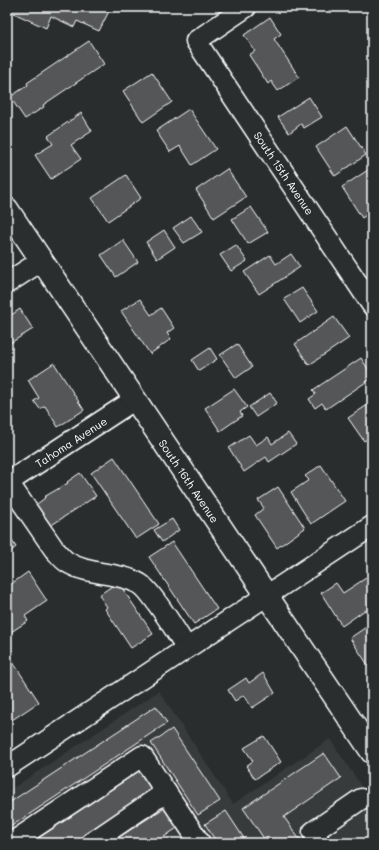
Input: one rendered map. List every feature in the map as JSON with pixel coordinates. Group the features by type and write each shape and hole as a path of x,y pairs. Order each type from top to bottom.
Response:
{"main road":[{"name":"South 16th Avenue","path":"7,209 372,752"}],"street":[{"name":"South 15th Avenue","path":"246,7 196,42 372,305"},
{"path":"7,283 41,260"},
{"name":"Tahoma Avenue","path":"7,482 134,400"},
{"path":"7,482 54,549 62,558 83,568 131,579 145,587 187,648"},
{"path":"7,766 372,526"},
{"path":"11,843 142,756 166,792 192,840"},
{"path":"90,843 166,792"},
{"path":"320,843 313,832 361,799"}],"shaded area":[{"path":"159,691 233,804 330,739 372,802 372,843 7,843 7,792"}],"building":[{"path":"7,7 106,7 110,9 99,31 77,21 74,27 51,16 46,28 7,10"},
{"path":"270,17 281,34 274,39 299,77 278,91 271,81 268,84 249,55 255,51 244,35"},
{"path":"89,41 104,64 43,105 44,107 25,119 10,97 28,85 27,83"},
{"path":"152,72 172,102 143,122 123,91"},
{"path":"309,97 322,117 304,128 301,124 289,133 278,117"},
{"path":"189,109 216,149 192,165 180,146 170,152 156,131"},
{"path":"81,113 92,131 71,145 81,159 51,179 35,155 53,144 48,136"},
{"path":"347,126 366,155 335,176 316,147"},
{"path":"371,168 372,211 362,218 342,187"},
{"path":"227,169 246,197 214,218 196,190"},
{"path":"126,175 141,198 108,221 92,198"},
{"path":"251,207 268,232 248,244 232,219"},
{"path":"191,216 202,232 184,243 173,228"},
{"path":"164,230 175,247 157,259 146,242"},
{"path":"123,240 138,262 116,277 101,255"},
{"path":"236,245 247,261 231,271 220,255"},
{"path":"291,254 300,267 259,294 244,272 270,255 276,264"},
{"path":"302,288 318,311 300,323 284,299"},
{"path":"140,299 151,315 161,308 174,328 167,333 171,339 150,354 121,311"},
{"path":"20,309 33,329 7,345 7,318"},
{"path":"334,317 349,338 309,365 295,344"},
{"path":"237,344 252,367 236,378 220,355"},
{"path":"210,348 217,359 199,371 192,360"},
{"path":"361,358 372,375 372,378 326,409 322,403 315,408 309,399 316,394 313,390"},
{"path":"54,363 84,410 58,427 45,406 40,409 34,401 39,398 28,380"},
{"path":"234,389 247,407 240,412 242,416 220,431 205,408"},
{"path":"270,393 277,403 256,417 249,407"},
{"path":"372,402 372,436 364,441 348,418"},
{"path":"288,433 296,444 269,462 266,457 244,472 229,448 249,435 256,445 268,437 272,444"},
{"path":"114,457 159,524 136,539 91,473"},
{"path":"321,465 345,501 311,524 291,492 309,480 305,476"},
{"path":"80,473 96,496 47,528 33,507 45,498 44,497 68,483 67,482"},
{"path":"278,487 305,528 277,548 255,515 264,508 258,500"},
{"path":"172,519 179,530 162,542 154,530"},
{"path":"7,533 16,547 7,554"},
{"path":"172,542 217,609 194,624 149,557"},
{"path":"28,572 47,601 25,616 28,621 11,632 12,635 7,638 7,587"},
{"path":"372,574 372,617 371,618 365,610 342,626 321,593 336,583 343,593"},
{"path":"118,582 153,634 131,648 105,609 107,607 99,595"},
{"path":"372,623 372,671 350,638"},
{"path":"7,653 39,702 9,722 7,718"},
{"path":"263,673 275,693 252,708 244,695 235,701 228,690 246,678 249,683"},
{"path":"156,706 167,723 7,829 7,804"},
{"path":"172,729 220,801 198,815 151,743"},
{"path":"264,736 281,762 255,779 246,766 253,761 244,748"},
{"path":"324,753 341,778 284,817 302,843 267,843 243,808"},
{"path":"139,771 153,792 76,843 31,843"},
{"path":"164,808 177,828 155,843 110,843"},
{"path":"226,811 247,843 217,843 205,824"}]}
